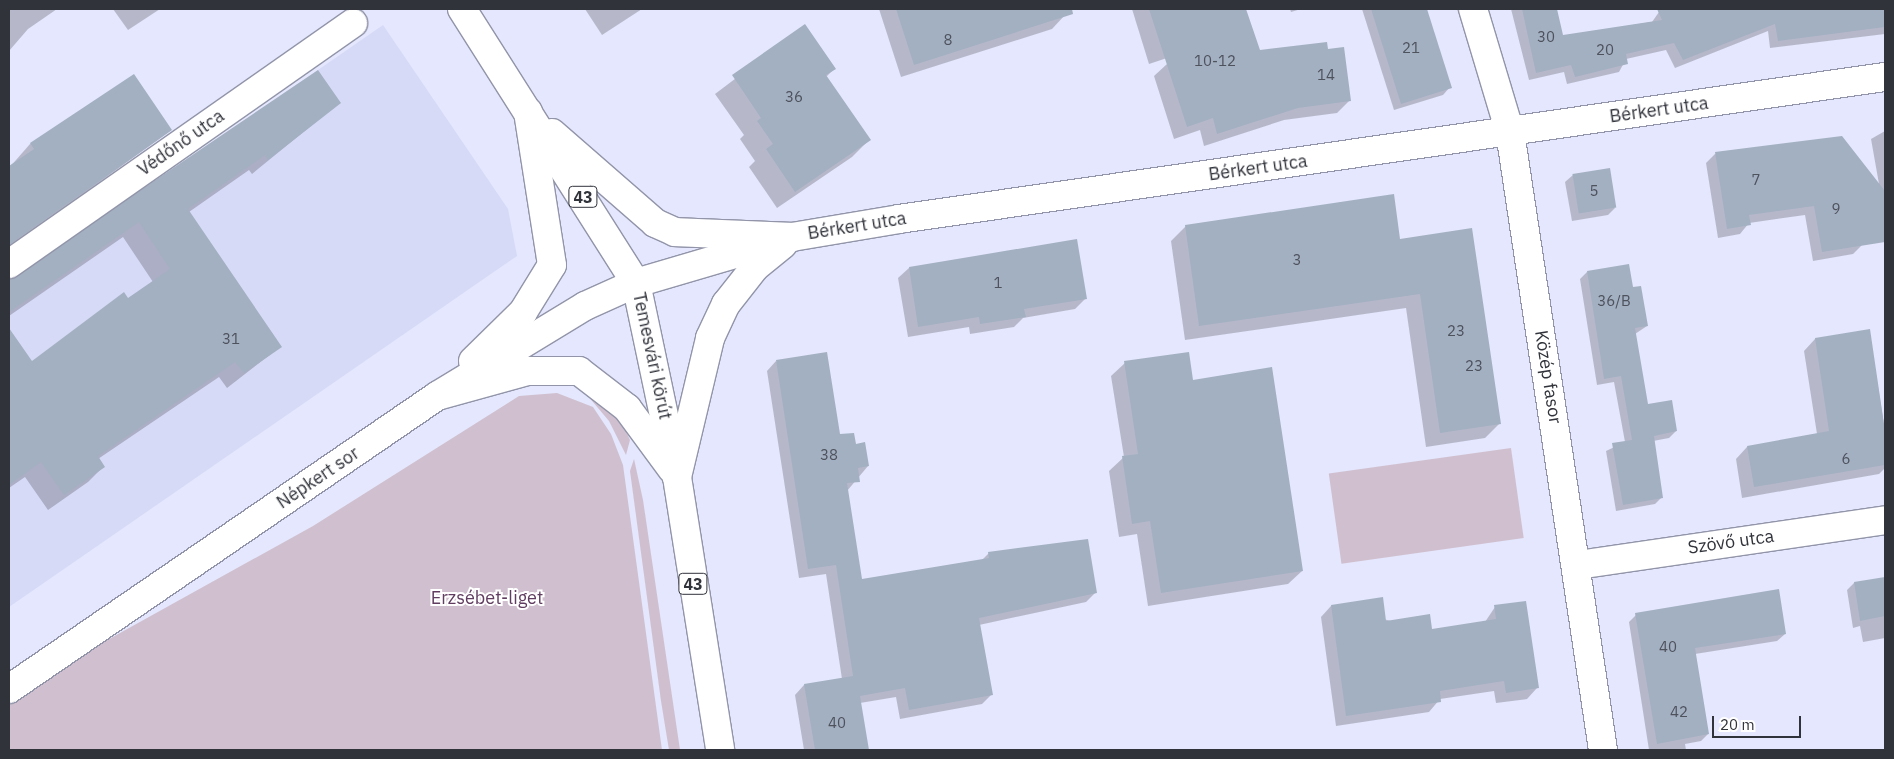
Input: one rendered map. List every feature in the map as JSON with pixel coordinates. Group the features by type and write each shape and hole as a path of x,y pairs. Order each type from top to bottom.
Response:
{"street":[{"name":"Temesvári körút","path":"462,9 636,283 677,477 720,750"},
{"name":"Közép fasor","path":"1473,9 1510,132 1578,565 1603,750"},
{"name":"Védőnő utca","path":"9,264 354,23"},
{"name":"Bérkert utca","path":"636,283 792,237 1885,77"},
{"path":"528,112 655,223 675,232 713,237 792,237"},
{"path":"437,396 523,312 552,265 528,112"},
{"path":"677,477 710,338 726,304 755,267 792,237"},
{"name":"Népkert sor","path":"9,689 437,396 585,306 636,283"},
{"path":"437,396 527,370 579,371 627,408 677,477"},
{"name":"Szövő utca","path":"1578,565 1885,520"}],"shaded area":[{"path":"383,25 508,209 517,256 9,607 9,284"}],"green space":[{"path":"590,391 623,425 630,440 626,455 609,421 587,395"},
{"name":"Erzsébet-liget","path":"557,393 593,407 611,434 623,465 662,750 9,750 9,705 93,648 313,526 519,396"},
{"path":"1511,448 1524,538 1341,564 1329,474"},
{"path":"634,459 643,500 680,750 669,750 661,701 630,471"}],"building":[{"path":"896,9 1072,9 1073,14 914,65"},
{"path":"1149,9 1246,9 1260,50 1327,42 1328,49 1344,47 1351,101 1298,108 1217,134 1213,118 1187,127"},
{"path":"1371,9 1427,9 1452,88 1401,104"},
{"path":"1522,9 1557,9 1563,35 1662,20 1657,9 1885,9 1885,27 1778,41 1775,24 1683,60 1674,43 1626,54 1628,64 1575,77 1571,65 1536,73"},
{"path":"805,24 836,69 826,75 871,140 795,192 766,149 773,144 757,121 761,118 732,75"},
{"path":"318,70 341,103 268,160 265,155 188,209 282,347 244,373 235,362 98,456 105,467 64,495 41,462 9,485 9,328 32,361 124,292 128,298 170,269 139,222 9,312 9,279"},
{"path":"134,74 172,130 9,245 9,166 34,149 30,143"},
{"path":"1842,136 1885,191 1885,242 1822,252 1814,206 1749,215 1751,225 1727,229 1715,152"},
{"path":"1610,168 1616,208 1579,213 1572,174"},
{"path":"1394,194 1400,239 1472,228 1501,424 1440,433 1420,294 1199,326 1185,225"},
{"path":"1077,239 1087,299 1024,309 1026,317 980,324 979,317 918,327 909,267"},
{"path":"1629,264 1633,287 1641,286 1648,326 1635,328 1648,404 1672,400 1677,431 1654,436 1663,498 1623,505 1612,443 1632,440 1621,376 1604,379 1587,271"},
{"path":"1870,329 1885,431 1885,465 1754,487 1747,446 1829,431 1815,338"},
{"path":"827,352 840,434 854,433 856,444 865,442 869,466 858,468 860,482 847,483 862,579 989,558 988,552 1088,539 1097,593 979,618 993,695 909,710 905,688 860,696 869,750 815,750 804,684 853,676 836,565 808,569 776,360"},
{"path":"1189,352 1193,380 1272,367 1303,571 1161,593 1150,521 1132,524 1122,456 1138,454 1124,361"},
{"path":"1885,577 1885,616 1860,621 1854,582"},
{"path":"1779,589 1786,634 1695,648 1709,734 1657,744 1635,613"},
{"path":"1383,597 1386,621 1430,614 1432,629 1496,619 1494,605 1526,601 1539,688 1506,693 1504,681 1440,691 1441,702 1346,716 1331,605"}]}
